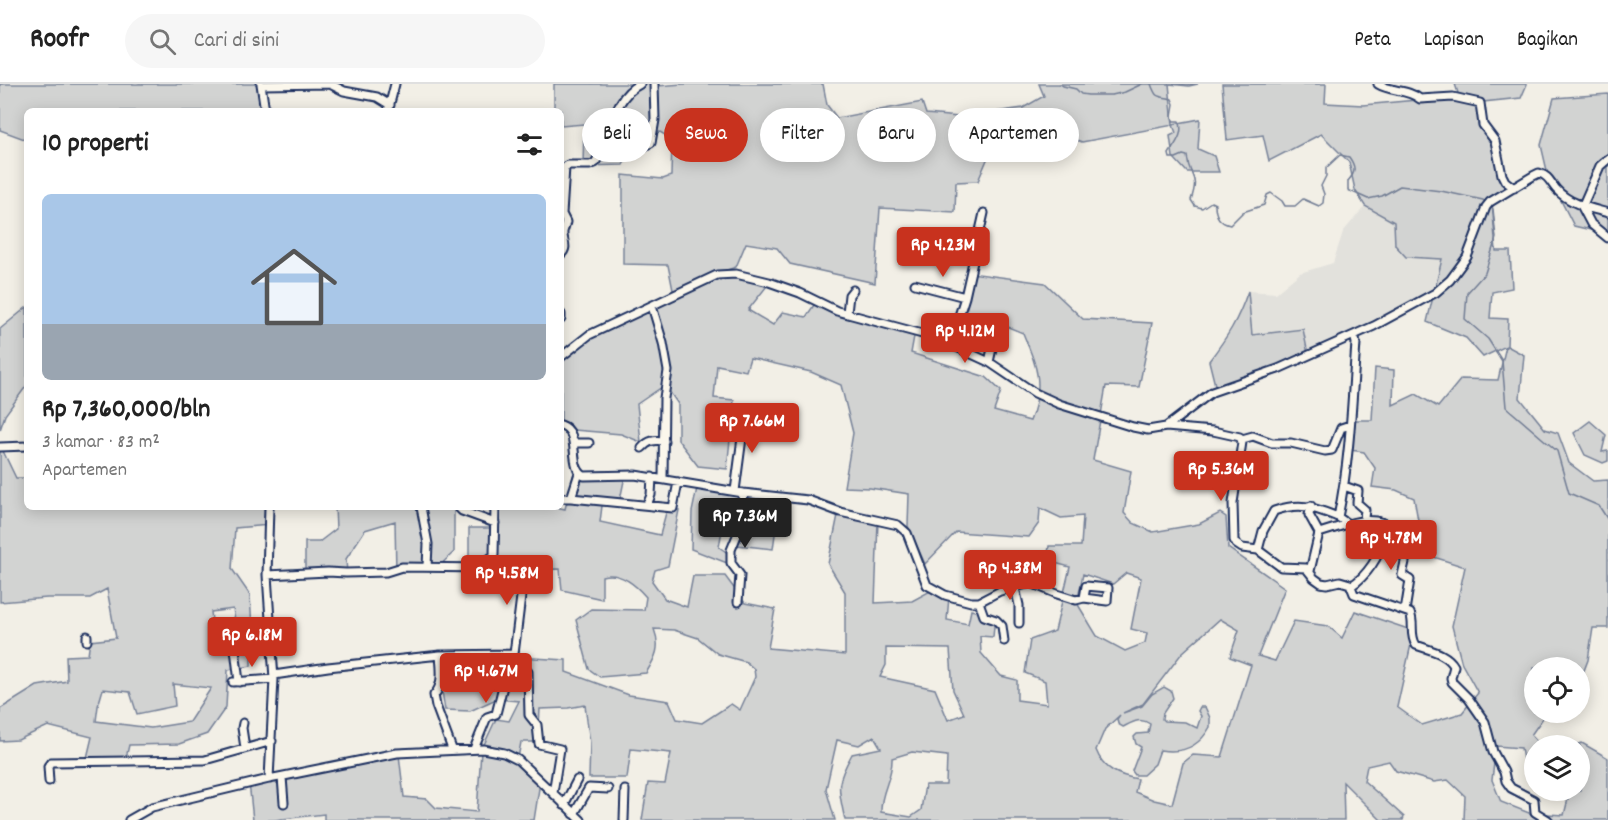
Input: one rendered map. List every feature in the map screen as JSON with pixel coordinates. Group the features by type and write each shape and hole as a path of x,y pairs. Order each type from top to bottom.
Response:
{"street":[{"path":"265,108 261,85 330,84 344,91 376,97 389,108 395,84"},
{"path":"618,108 629,90 640,84"},
{"path":"652,137 655,120 654,84"},
{"path":"1378,84 1385,88 1414,94 1420,99 1453,97 1480,103 1483,125 1495,141 1502,175 1505,181 1514,188"},
{"path":"1582,207 1600,166 1608,159"},
{"path":"564,186 568,165 594,165 596,162"},
{"path":"1166,427 1220,387 1278,369 1354,335 1435,293 1444,286 1467,257 1488,204 1533,176 1544,174 1557,190 1582,207 1608,213"},
{"path":"1582,207 1591,225 1608,238"},
{"path":"950,344 965,297 984,213"},
{"path":"564,355 589,335 717,275 726,274 781,285 824,306 950,344 989,362 1035,393 1059,404 1148,430 1166,427 1235,434 1242,439"},
{"path":"915,284 965,297"},
{"path":"847,313 849,295 853,290"},
{"path":"652,306 663,343 668,371 664,398 663,478"},
{"path":"989,362 997,326"},
{"path":"1338,517 1344,486 1350,425 1356,343 1354,335"},
{"path":"738,602 740,575 732,562 731,550 738,534 745,414"},
{"path":"1242,439 1253,436 1272,443 1291,443 1325,451 1332,450 1341,428 1350,425"},
{"path":"564,426 567,427 573,441 579,473 571,498"},
{"path":"1242,439 1233,503 1236,544 1242,548 1258,550 1281,567 1303,567 1321,583 1327,584 1341,580 1352,586 1354,594 1410,613 1412,635 1416,645 1447,657 1452,662 1454,666 1452,682 1469,699 1485,722 1491,746 1506,781 1511,788 1534,800 1535,812 1548,820"},
{"path":"642,448 653,440 664,441"},
{"path":"564,441 589,443"},
{"path":"0,447 24,446"},
{"path":"579,473 584,476 635,475 663,478 739,492 808,500 840,512 898,525 907,533 927,585 945,595 971,602 979,602 1000,591 1031,583 1076,600 1084,598"},
{"path":"647,505 651,495 652,477"},
{"path":"564,498 673,508 678,482"},
{"path":"1344,486 1358,492 1357,503 1365,510 1362,533 1380,538 1382,543 1362,580 1352,586"},
{"path":"1258,550 1263,531 1274,511 1291,505 1311,506 1338,517 1348,524"},
{"path":"1310,571 1319,533 1309,515 1311,506"},
{"path":"269,510 267,575 274,677 269,779"},
{"path":"422,510 428,544 427,567"},
{"path":"461,510 495,524"},
{"path":"488,568 488,560 494,555 495,510"},
{"path":"1319,533 1363,519 1388,523 1402,530 1405,562 1402,575 1410,580 1405,611"},
{"path":"267,575 386,572 402,567 488,568 524,572 514,654 518,667 515,675 503,686 496,714 487,717 474,749"},
{"path":"1015,588 1019,605 1019,623"},
{"path":"979,602 984,616 1002,626 1004,641"},
{"path":"227,629 235,649 236,682 328,667 440,655 514,654"},
{"path":"440,655 441,683 434,695 452,749"},
{"path":"518,667 528,672 529,715 537,725 539,744 560,749 554,793"},
{"path":"243,723 245,748"},
{"path":"49,781 48,765 51,762 205,760 272,741"},
{"path":"129,820 152,807 269,779 397,753 452,749 474,749 510,755 525,766 581,820"},
{"path":"282,777 284,803"},
{"path":"564,805 576,780"},
{"path":"574,814 589,788 608,789"},
{"path":"624,820 625,790"}],"shaded area":[{"path":"0,84 261,84 265,108 24,108 24,139 0,130"},
{"path":"554,84 656,84 657,86 823,84 829,108 760,108 760,162 845,162 845,116 857,114 857,162 936,162 936,115 948,116 948,162 986,162 978,181 956,182 955,212 880,208 875,283 790,264 777,248 746,243 736,267 721,272 767,286 748,310 773,325 783,312 806,317 816,302 915,331 911,353 986,377 1001,391 994,411 1030,421 1035,408 1038,386 1035,366 1023,333 1001,324 979,331 957,323 971,273 1045,283 1083,319 1152,323 1139,387 1106,386 1093,460 1131,471 1124,513 1133,523 1153,532 1199,524 1220,513 1226,517 1228,548 1285,588 1258,656 1275,661 1294,621 1328,626 1342,638 1355,611 1414,631 1397,707 1422,725 1462,713 1478,693 1462,664 1452,626 1465,567 1412,550 1418,520 1414,498 1396,490 1372,487 1375,468 1364,452 1351,450 1354,420 1372,420 1375,368 1394,370 1393,405 1416,394 1438,407 1461,379 1498,380 1506,346 1483,357 1466,338 1427,322 1442,259 1406,257 1395,245 1394,222 1365,206 1355,190 1349,162 1321,134 1269,161 1263,135 1227,140 1222,84 1326,84 1325,103 1363,105 1459,96 1455,84 1527,84 1521,98 1483,102 1483,126 1497,144 1504,177 1514,187 1492,202 1496,251 1510,251 1512,288 1492,292 1490,318 1508,319 1507,346 1524,355 1520,398 1545,429 1558,433 1569,463 1593,481 1608,480 1608,628 1593,628 1588,657 1524,657 1524,723 1539,723 1531,735 1524,735 1524,761 1521,748 1496,746 1492,780 1501,802 1529,813 1564,815 1568,801 1590,801 1590,748 1608,758 1608,820 1464,820 1465,796 1448,780 1434,782 1396,771 1389,761 1367,766 1364,781 1404,817 1403,820 1381,820 1343,782 1344,820 845,820 840,780 852,754 881,748 874,736 859,745 837,740 826,789 835,820 642,820 648,783 665,784 671,753 631,749 627,778 589,778 590,743 585,705 540,709 538,742 521,742 518,758 540,782 534,820 324,820 324,814 253,820 249,782 399,755 404,797 427,799 436,808 477,812 481,751 496,719 509,721 519,701 496,699 470,711 445,710 437,659 501,656 566,660 566,672 629,695 669,701 677,719 702,723 731,704 740,710 755,677 754,669 746,662 718,654 698,638 674,630 654,629 657,641 656,652 646,673 600,677 589,669 576,620 591,609 644,610 646,597 627,580 615,575 602,576 602,599 562,590 560,569 469,570 469,528 494,528 495,510 564,510 575,469 599,479 625,476 620,500 603,498 600,522 660,535 667,509 679,510 668,566 655,570 652,581 665,599 687,607 693,576 725,576 745,603 775,609 768,648 845,655 845,592 828,564 839,510 878,521 875,603 912,601 934,589 949,597 947,620 968,624 971,610 995,616 993,637 980,636 981,653 1001,676 1017,680 1017,700 1047,704 1045,681 1025,673 1030,640 1055,631 1070,567 1047,561 1049,546 1081,546 1083,516 1061,518 1040,508 1039,523 1029,537 956,532 925,564 908,526 909,494 844,487 853,433 841,385 811,372 750,358 746,371 717,365 714,398 734,400 727,469 698,466 678,440 678,404 665,385 637,404 641,442 621,434 574,430 564,427 564,356 591,334 674,295 668,265 623,264 623,175 663,179 671,176 671,162 748,162 748,108 664,108 664,134 660,132 652,133 652,108 582,108 582,124 564,126 564,108 554,108","holes":["1126,573 1141,578 1131,629 1147,633 1145,643 1125,651 1097,636 1077,603 1083,574 1113,584","1220,619 1239,630 1230,657 1251,665 1222,757 1193,755 1183,763 1172,804 1135,792 1138,779 1112,770 1099,757 1096,750 1105,729 1120,715 1117,719 1118,724 1123,727 1140,721 1150,724 1148,733 1137,734 1134,737 1136,744 1141,747 1132,771 1135,775 1143,775 1155,764 1160,750 1183,750 1201,740 1210,727 1210,718 1205,707 1200,707 1198,711 1201,716 1197,728 1185,722 1164,721 1163,713 1173,698 1171,691 1164,687 1152,694 1142,706 1123,713 1143,704 1182,653","886,648 950,649 953,690 964,714 948,720 935,689 880,677 886,665","912,752 947,756 946,785 925,785 921,810 911,817 881,812 882,798 891,772 892,758"]},
{"path":"1039,84 1169,84 1173,124 1200,119 1198,149 1214,156 1219,172 1187,172 1173,157 1170,136 1176,133 1173,125 1079,141 1079,108 1023,108 1044,96"},
{"path":"1169,84 1198,84 1189,86"},
{"path":"1608,94 1608,234 1574,226 1548,175 1541,145 1554,98"},
{"path":"922,102 924,108 890,108"},
{"path":"583,162 625,162 623,165 583,166"},
{"path":"1365,206 1394,222 1395,245 1442,259 1433,297 1308,354 1302,329 1252,335 1248,291 1276,293 1300,273 1333,263 1343,232"},
{"path":"1248,291 1252,335 1303,329 1308,354 1263,376 1216,389 1209,361 1232,327"},
{"path":"24,309 24,389 5,415 0,430 0,329"},
{"path":"1590,421 1606,435 1602,452 1608,451 1608,461 1603,463 1585,455 1574,433"},
{"path":"0,449 16,478 24,478 24,510 270,510 269,525 235,528 232,569 250,595 252,628 237,631 233,609 211,612 214,637 234,652 251,651 251,666 228,670 226,707 207,734 179,744 129,745 126,758 87,758 92,737 48,726 18,740 0,741 0,709 37,686 67,681 66,656 88,655 90,641 116,638 107,589 90,598 47,598 0,602","holes":["173,684 211,688 189,722 151,728 96,721 103,689 130,692 137,714 175,706"]},
{"path":"697,488 780,498 773,549 737,545 738,532 722,530 719,547 729,554 727,563 691,549 692,512"},
{"path":"335,510 454,510 454,552 435,570 396,572 395,521 365,530 346,559 347,574 305,576 305,542 319,542 336,529"}],"waterway":[{"path":"1060,84 1088,95 1112,95 1142,84"},
{"path":"1151,84 1156,95 1172,99 1174,104 1173,121 1179,121 1181,130 1169,154 1170,158 1187,156 1194,181 1191,200 1195,206 1202,208 1211,202 1215,204 1218,218 1226,224 1230,225 1243,212 1264,205 1267,195 1271,193 1285,206 1295,206 1303,199 1319,206 1323,203 1324,194 1321,186 1326,176 1326,168 1340,155 1349,157 1354,167 1353,175 1348,181 1348,190 1368,199 1382,196 1400,186 1441,191 1483,200 1487,203"},
{"path":"1491,207 1496,238 1485,273 1467,293 1465,319 1488,339 1502,361 1506,407 1557,451 1569,493 1599,506 1608,520"}]}
